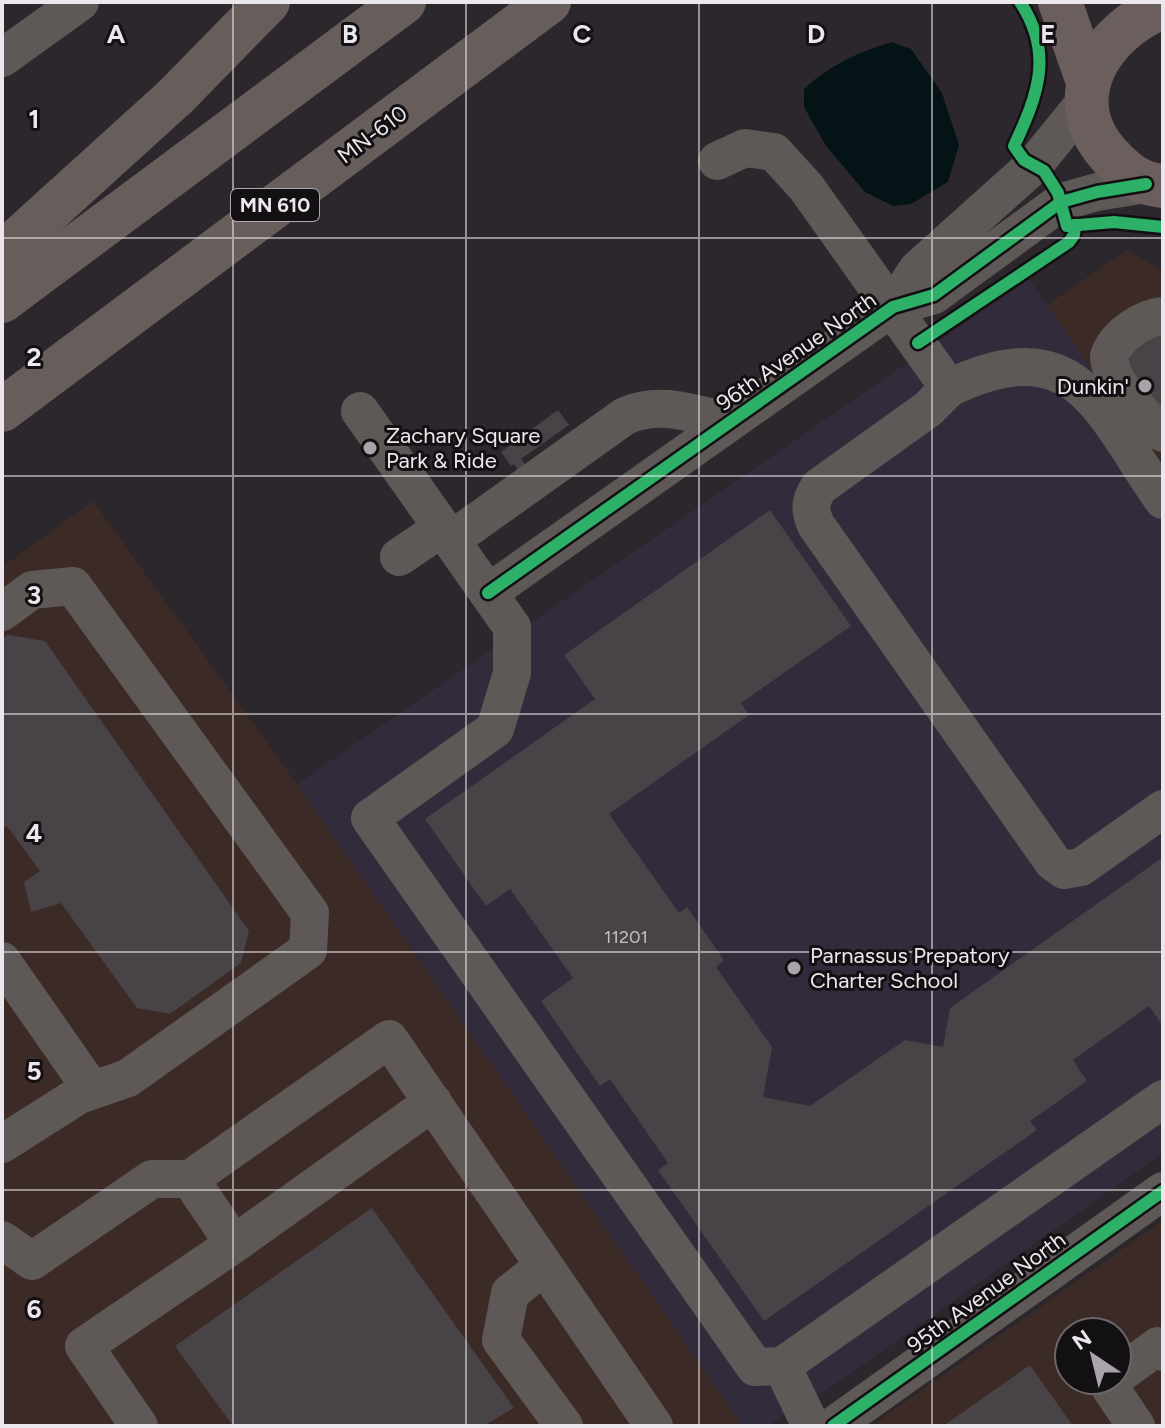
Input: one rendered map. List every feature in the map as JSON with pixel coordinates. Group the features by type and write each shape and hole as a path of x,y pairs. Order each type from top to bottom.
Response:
{"highway":[{"path":"2,254 175,97 268,2"},
{"path":"2,301 404,2"},
{"name":"MN-610","path":"2,410 549,2"}],"main road":[{"path":"1060,2 1087,92 1091,126 1103,148 1133,178 1159,186"},
{"path":"1087,92 1098,61 1127,25 1163,7"}],"street":[{"path":"2,58 56,9"},
{"name":"96th Avenue North","path":"893,307 917,270 1034,165 1087,92"},
{"path":"717,161 745,148 774,152 806,187 949,388"},
{"name":"96th Avenue North","path":"488,593 893,307 934,295 1061,202 1097,192 1159,186"},
{"path":"1058,372 1104,333 1148,302 1163,302"},
{"path":"1163,316 1149,318 1119,339 1109,356 1112,374 1139,411 1163,433"},
{"path":"1158,481 1076,382 1058,372 1035,366 1006,368 973,376 949,388 928,409 819,487 811,499 810,511 816,525 1053,862 1064,870 1081,867 1163,809"},
{"path":"399,557 446,534 625,416 642,409 658,407 730,422"},
{"path":"360,411 512,627 512,673 495,729 370,818 755,1367 782,1366 1163,1099"},
{"path":"2,612 32,590 73,586 310,913 308,950 128,1078 79,1095 2,1144"},
{"path":"2,961 92,1090"},
{"path":"2,1240 32,1261 152,1179 190,1179 389,1039 544,1266 637,1420"},
{"path":"139,1426 84,1346 433,1102"},
{"path":"190,1179 234,1244"},
{"name":"95th Avenue North","path":"833,1426 1163,1191"},
{"path":"544,1266 510,1293 501,1340 564,1426"},
{"path":"1133,1364 1158,1346 1163,1352"},
{"path":"782,1366 811,1426"},
{"path":"1116,1396 1136,1426"}],"shaded area":[{"path":"892,42 911,49 942,93 959,145 948,182 911,204 893,206 865,192 826,146 804,107 804,89 823,73 856,55"},
{"path":"1127,250 1163,271 1163,471 1047,305"},
{"name":"Parnassus Prepatory Charter School","path":"1029,279 1163,471 1163,1153 840,1381 768,1426 743,1426 297,784"},
{"path":"93,501 297,784 743,1426 2,1426 2,567"},
{"path":"1161,1222 1163,1426 871,1426"}],"building":[{"path":"1163,329 1163,412 1117,361"},
{"path":"558,410 569,425 521,459 525,464 518,470 514,464 511,466 501,452"},
{"name":"Parnassus Prepatory Charter School","path":"770,510 851,626 741,703 749,715 609,814 679,913 687,907 724,960 716,967 772,1047 763,1097 810,1106 905,1040 943,1047 950,1008 1163,857 1163,1026 1149,1006 1073,1060 1087,1081 1030,1121 1037,1130 764,1321 658,1170 668,1163 610,1079 600,1086 541,1001 573,978 510,889 486,906 425,819 595,699 564,655"},
{"path":"8,635 45,641 249,931 241,963 170,1014 137,1008 61,903 31,912 24,882 40,871 7,826 2,828 2,639"},
{"path":"372,1208 514,1408 487,1424 489,1426 233,1426 175,1346"},
{"path":"1030,1365 1073,1426 943,1426"}],"cycle path":[{"path":"1020,2 1037,39 1039,74 1030,109 1014,146 1024,160 1044,171 1058,193 1067,226 1114,222 1163,227"},
{"path":"488,593 893,307 934,295 1061,202 1146,184"},
{"path":"918,343 1069,242 1075,225"},
{"path":"833,1426 1163,1191"}],"place":[{"name":"Dunkin'","path":"1145,386"},
{"name":"Zachary Square Park & Ride","path":"370,448"},
{"name":"Parnassus Prepatory Charter School","path":"794,968"}]}
